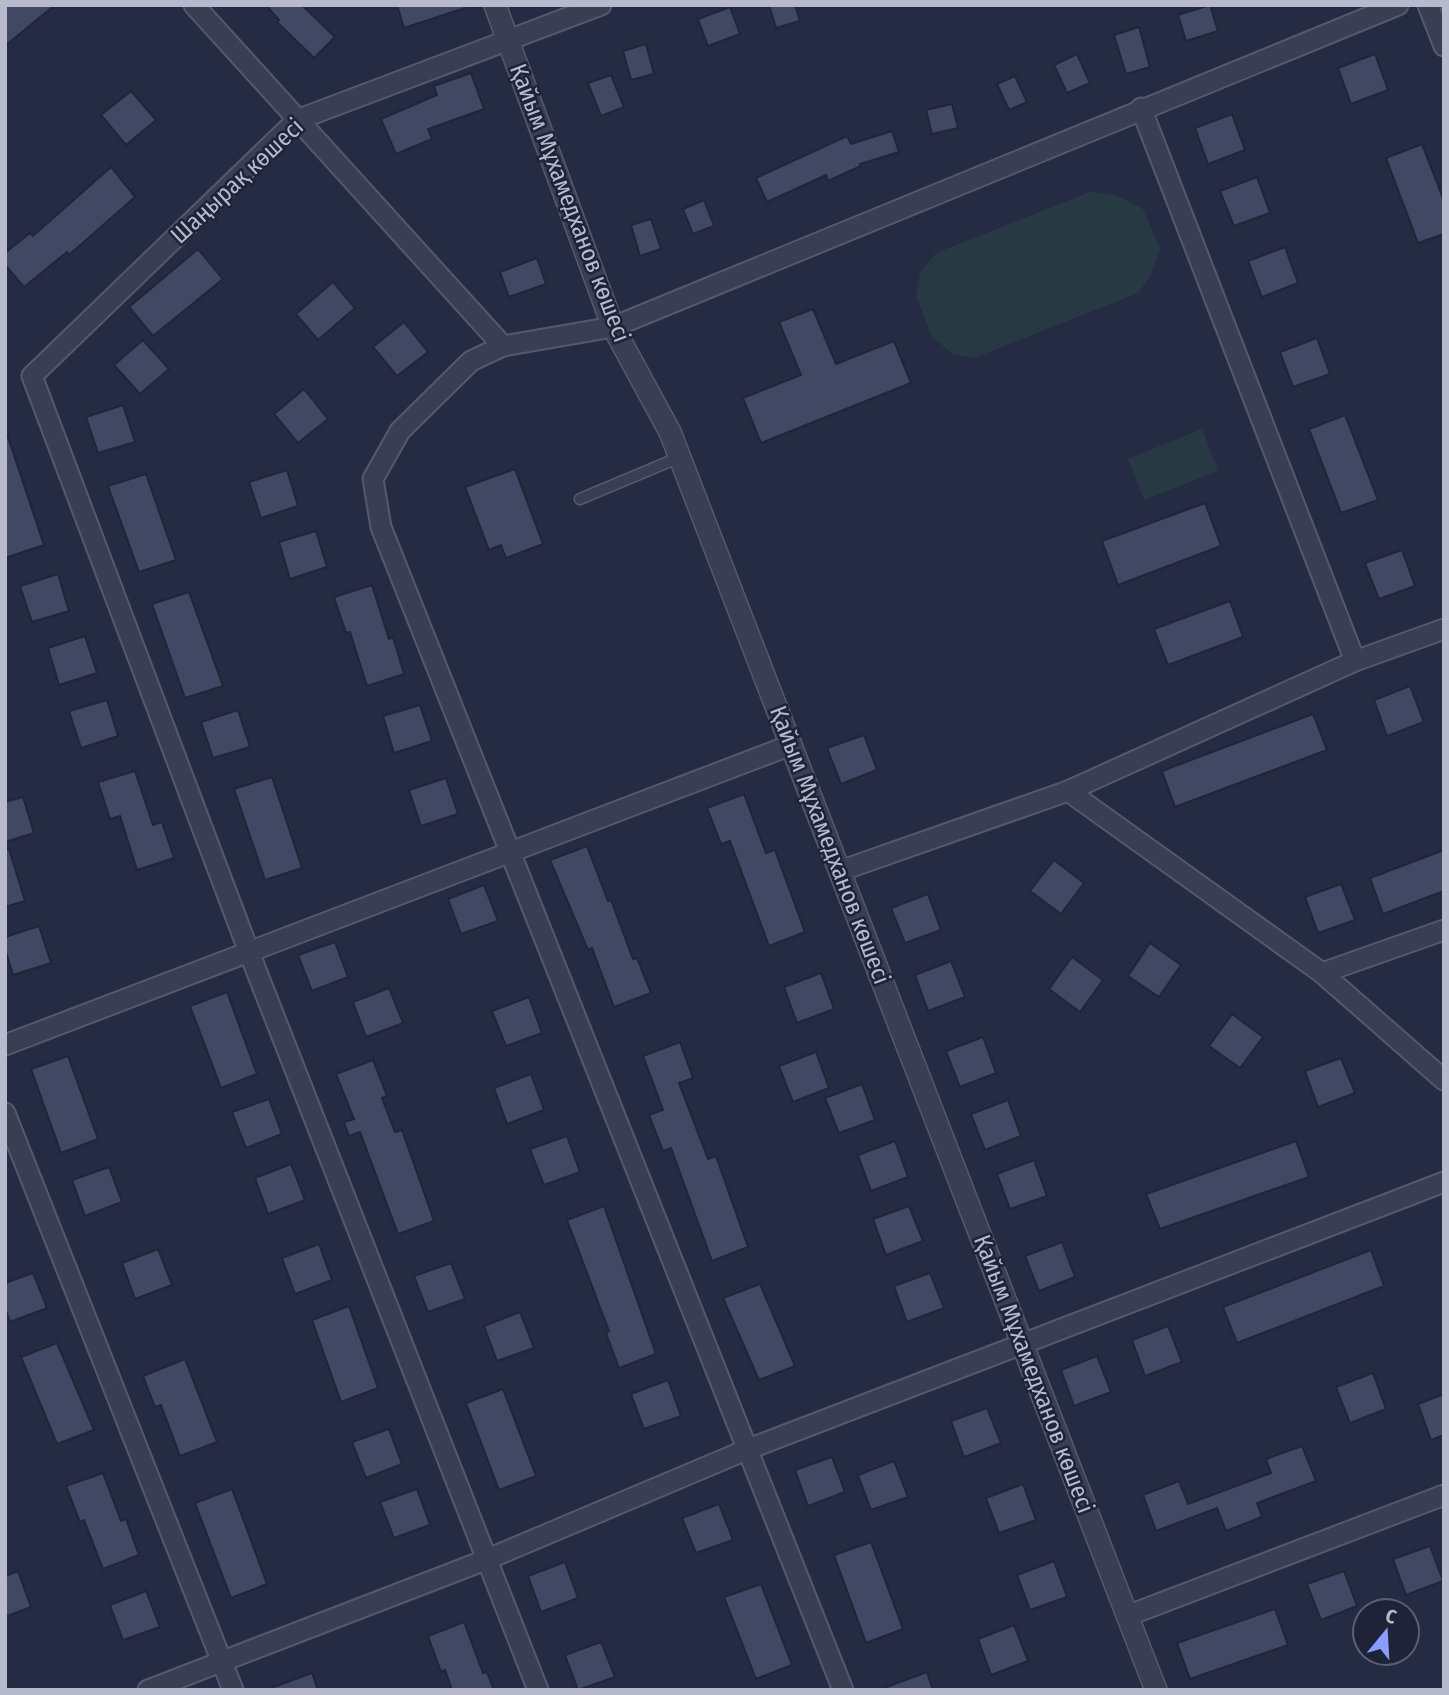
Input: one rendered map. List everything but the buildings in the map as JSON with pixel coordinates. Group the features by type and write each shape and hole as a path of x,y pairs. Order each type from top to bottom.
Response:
{"street":[{"path":"194,5 503,346"},
{"name":"Қайым Мұхамедханов көшесі","path":"495,5 613,327 670,432 680,457 1156,1690"},
{"name":"Шаңырақ көшесі","path":"249,951 32,376 297,120 601,5"},
{"path":"843,1690 381,527 373,479 400,431 471,361 503,346 613,327 1141,108 1398,5"},
{"path":"1428,5 1444,46"},
{"path":"1141,108 1355,661"},
{"path":"840,871 1069,791 1355,661 1444,629"},
{"path":"5,1045 791,745"},
{"path":"1069,791 1322,973 1444,1080"},
{"path":"1322,973 1444,930"},
{"path":"249,951 538,1690"},
{"path":"5,1113 233,1690"},
{"path":"148,1690 488,1559 746,1450 1444,1182"},
{"path":"1127,1616 1444,1495"}],"lane":[{"path":"580,499 680,457"}],"shaded area":[{"path":"1090,192 1115,195 1143,209 1160,248 1151,275 1138,293 974,358 953,354 932,337 916,296 920,273 936,253"},
{"path":"1202,429 1218,471 1144,500 1128,459"}]}
